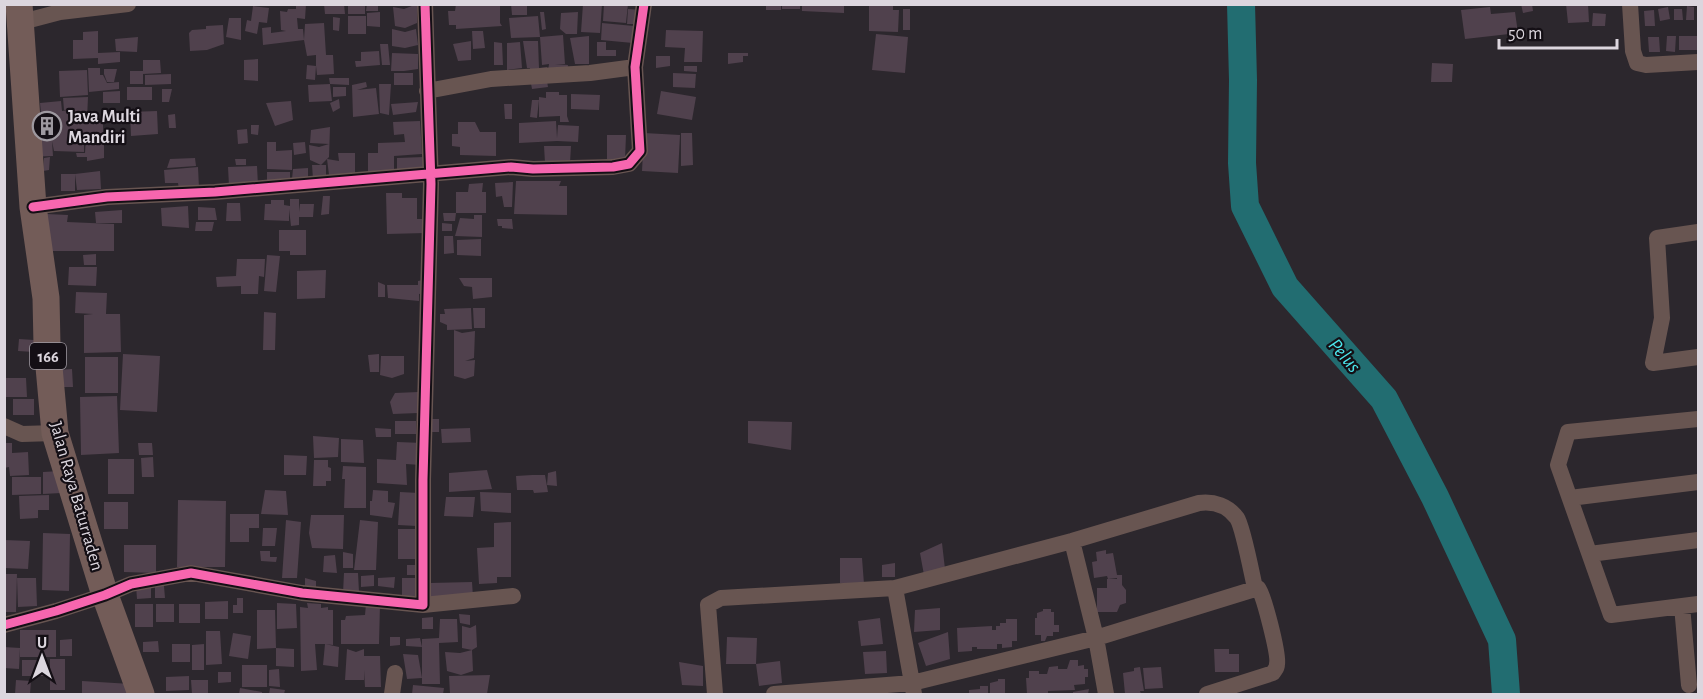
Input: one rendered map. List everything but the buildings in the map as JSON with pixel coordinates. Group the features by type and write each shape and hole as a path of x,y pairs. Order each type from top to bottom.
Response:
{"main road":[{"name":"Jalan Raya Baturraden","path":"20,13 33,207 46,298 47,345 55,433 105,596 141,694"}],"street":[{"path":"20,13 60,12 128,4"},
{"path":"423,605 430,174 425,4"},
{"path":"33,207 107,197 215,192 511,167 533,169 613,167 629,164 640,151 635,67 644,4"},
{"path":"1630,4 1633,51 1637,63 1646,65 1698,62"},
{"path":"427,91 491,79 590,73 635,67"},
{"path":"1698,232 1657,238 1662,318 1653,363 1698,357"},
{"path":"1689,685 1690,605 1611,615 1558,465 1568,432 1698,418"},
{"path":"4,426 22,434 55,433"},
{"path":"1570,498 1698,482"},
{"path":"715,694 708,605 721,598 895,588 1072,541 1209,501 1226,508 1238,520 1255,588 1260,591 1264,602 1278,657 1277,667 1273,673 1206,694"},
{"path":"1590,554 1698,540"},
{"path":"1072,541 1096,638 1106,694"},
{"path":"4,625 105,596 131,584 190,573 302,593 423,605 513,596"},
{"path":"895,588 913,689"},
{"path":"774,694 913,689 1096,638 1255,588"},
{"path":"392,694 394,673"}],"waterway":[{"name":"Pelus","path":"1241,4 1242,163 1245,206 1285,287 1384,399 1435,497 1502,640 1506,694"}],"cycle path":[{"path":"4,625 56,611 131,584 191,573 302,593 423,605 423,480 431,184 425,4"},
{"path":"33,207 107,197 215,192 511,167 533,169 613,167 629,164 640,151 635,67 644,4"}],"place":[{"name":"Java Multi Mandiri","path":"47,126"}]}
